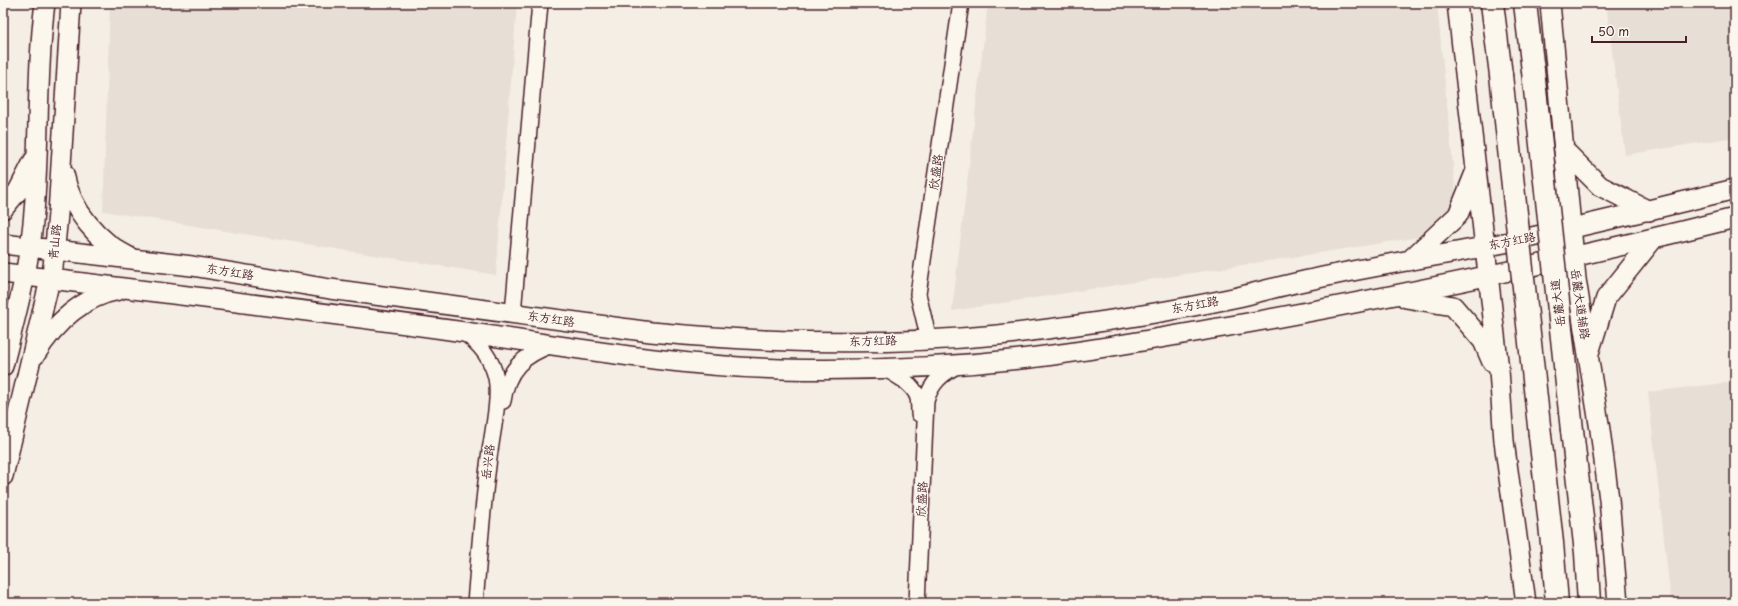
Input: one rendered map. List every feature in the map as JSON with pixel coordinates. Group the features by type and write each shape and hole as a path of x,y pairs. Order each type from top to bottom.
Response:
{"highway":[{"path":"1492,3 1552,543 1557,603"},
{"name":"岳麓大道","path":"1524,3 1583,516 1589,603"}],"main road":[{"name":"青山路","path":"3,366 25,276 30,248 34,212 37,153 40,50 45,3"},
{"name":"青山路","path":"3,476 26,372 50,279 55,251 70,3"},
{"path":"1457,3 1499,379 1504,442 1526,603"},
{"name":"岳麓大道辅路","path":"1550,3 1574,256 1587,358 1600,430 1609,499 1618,603"},
{"path":"1564,150 1600,186 1649,211"},
{"path":"3,209 18,192 37,153"},
{"path":"61,160 69,192 86,222 109,244 136,260"},
{"path":"1409,261 1458,215 1476,172"},
{"name":"东方红路","path":"3,244 192,266 330,289 620,328 711,338 824,342 929,340 997,335 1105,321 1238,297 1314,279 1571,229 1735,189"},
{"path":"3,273 463,332 649,359 720,366 792,369 881,368 962,364 1052,355 1112,346 1394,296 1488,277 1735,218"},
{"path":"1587,358 1606,298 1654,238"},
{"path":"26,372 42,344 51,332 76,307 98,296 126,288"},
{"path":"1394,296 1453,306 1483,341 1499,379"}],"street":[{"path":"513,313 540,3"},
{"name":"欣盛路","path":"929,340 918,294 961,3"},
{"name":"岳兴路","path":"463,332 477,344 490,361 494,370 497,391 487,468 475,603"},
{"name":"岳兴路","path":"482,603 488,526 504,391 510,374 517,365 533,353 552,345"},
{"name":"欣盛路","path":"917,603 926,401 929,390 940,377 962,364"},
{"name":"欣盛路","path":"881,368 906,382 915,391 918,397 911,603"}],"shaded area":[{"path":"110,3 517,3 496,275 103,211"},
{"path":"988,3 1437,3 1457,207 1420,237 952,311"},
{"path":"1606,3 1735,3 1735,137 1625,155"},
{"path":"1735,382 1735,603 1671,603 1648,392"}]}
